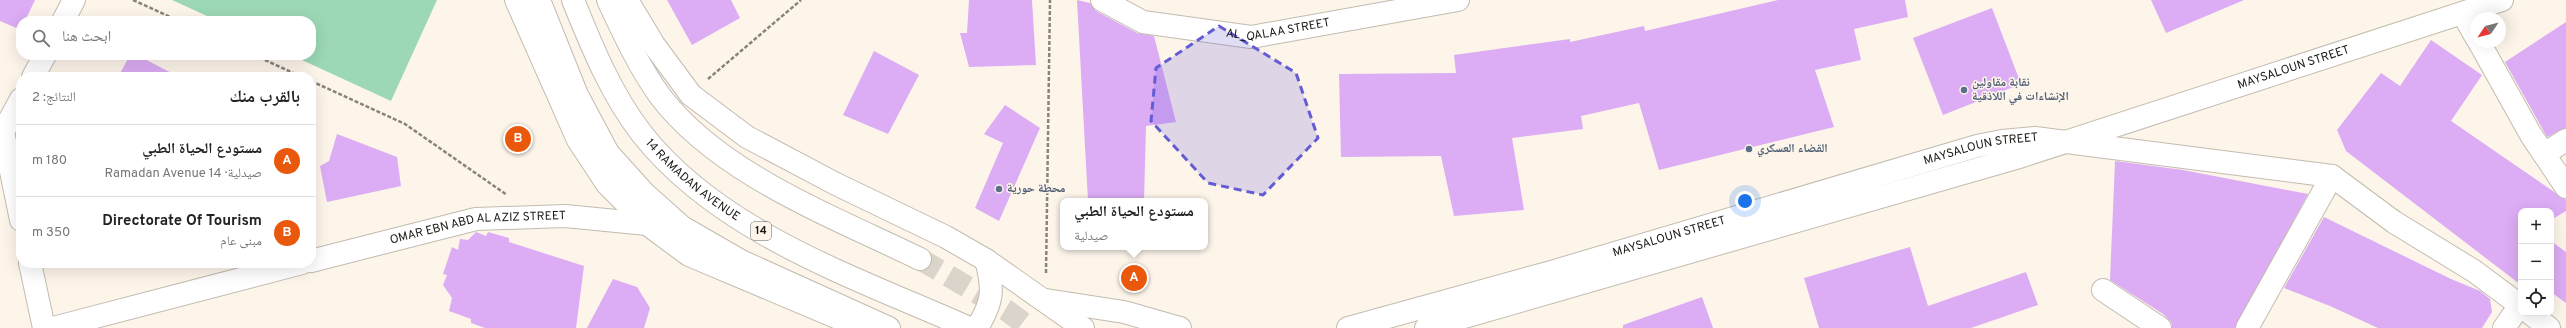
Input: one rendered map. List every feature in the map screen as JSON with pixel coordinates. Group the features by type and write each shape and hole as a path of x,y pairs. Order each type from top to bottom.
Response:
{"main road":[{"path":"66,16 74,0"},
{"path":"516,0 578,140 607,184 647,224 689,255 862,328"},
{"path":"539,0 577,95 608,153 645,194 682,227 741,261 889,328"},
{"name":"14 RAMADAN AVENUE","path":"573,0 602,70 641,133 670,166 700,193 752,227 811,258 969,328"},
{"path":"608,0 628,41 660,96 698,137 771,186 920,259"},
{"path":"627,0 654,45 691,95 747,137 836,184 946,237 986,260 1046,300 1083,328"},
{"name":"AL_QALAA STREET","path":"1102,0 1143,22 1250,37 1458,0"},
{"name":"MAYSALOUN STREET","path":"1426,328 2016,158 2062,141 2463,14 2502,0"},
{"path":"2463,14 2470,26"},
{"path":"2482,48 2544,154 2566,187"},
{"path":"36,72 42,60"},
{"path":"16,107 1,132 16,198"},
{"name":"MAYSALOUN STREET","path":"1348,328 1551,272 1977,146 2002,141 2035,138 2062,141"},
{"path":"2544,154 2566,140"},
{"path":"2062,141 2332,176 2394,222 2474,271 2518,304"},
{"path":"2247,328 2332,176"},
{"name":"OMAR EBN ABD AL AZIZ STREET","path":"316,260 476,219 538,216 593,218 647,224"},
{"path":"977,328 989,308 992,284 986,260"},
{"path":"31,268 44,328"},
{"path":"53,328 283,268"},
{"path":"2103,290 2160,328"},
{"path":"1046,300 1124,312 1180,328"},
{"path":"2504,328 2518,314"},
{"path":"2534,316 2549,328"}],"path":[{"path":"133,0 168,16"},
{"path":"691,95 800,0"},
{"path":"1046,300 1050,0"},
{"path":"265,60 291,72"},
{"path":"316,83 405,124 538,216"}],"highlighted area":[{"path":"1219,26 1296,73 1318,138 1263,195 1208,183 1151,121 1156,68"}],"green space":[{"path":"172,0 437,0 391,101 302,60 316,60 316,16 207,16"}],"building":[{"path":"0,0 35,0 27,16 16,16 16,28 0,21"},
{"path":"667,0 731,0 740,18 692,45"},
{"path":"969,0 1032,0 1036,65 969,67 960,33 967,33"},
{"path":"1077,0 1090,3 1096,11 1137,33 1154,36 1176,122 1146,126 1144,198 1088,198"},
{"path":"1778,0 1905,0 1908,17 1854,29 1861,60 1815,70 1834,127 1659,170 1639,103 1581,116 1583,129 1512,138 1524,210 1454,216 1441,156 1341,157 1339,74 1456,73 1454,55 1570,39 1570,42 1644,26 1645,31"},
{"path":"2151,0 2244,0 2166,33"},
{"path":"1992,8 2021,84 1943,115 1913,38"},
{"path":"2566,22 2566,128 2547,137 2505,62"},
{"path":"2431,40 2482,75 2451,121 2566,200 2566,211 2554,218 2554,208 2518,208 2518,283 2346,151 2337,130 2381,73 2400,86"},
{"path":"874,51 919,75 888,134 843,115"},
{"path":"127,60 147,60 169,72 121,72"},
{"path":"1005,105 1040,128 999,221 975,208 1003,143 984,134"},
{"path":"337,134 397,157 401,186 327,202 320,166 329,161"},
{"path":"2115,161 2183,170 2308,194 2235,328 2172,328 2171,322 2163,314 2110,280"},
{"path":"2324,217 2451,279 2480,291 2490,299 2492,312 2482,328 2378,328 2330,306 2284,288"},
{"path":"476,232 486,236 488,232 509,238 509,242 584,266 576,328 485,328 471,323 471,319 449,311 452,298 443,285 447,275 443,274 452,247 458,250 460,239 468,240"},
{"path":"2554,243 2566,252 2566,303 2554,294"},
{"path":"1910,247 1928,306 2026,272 2038,305 1971,328 1819,328 1804,278"},
{"path":"613,279 637,287 650,308 644,328 587,328"},
{"path":"1702,297 1713,328 1623,328 1623,325"}],"tunnel":[{"path":"920,259 1006,310 1030,328"}],"place":[{"name":"نقابة مقاولين الإنشاءات في اللاذقية","path":"1964,90"},
{"name":"Directorate Of Tourism","path":"518,139"},
{"name":"القضاء العسكري","path":"1749,149"},
{"name":"محطة حورية","path":"999,189"},
{"name":"مستودع الحياة الطبي","path":"1134,278"}]}
